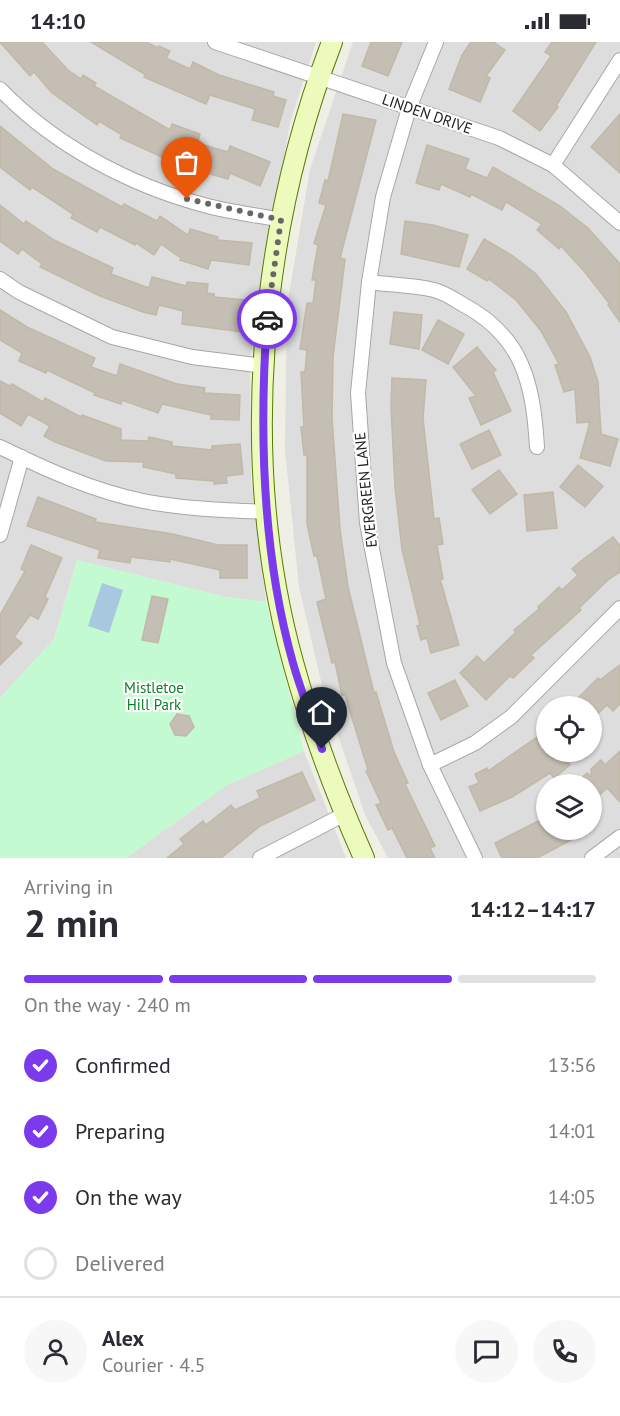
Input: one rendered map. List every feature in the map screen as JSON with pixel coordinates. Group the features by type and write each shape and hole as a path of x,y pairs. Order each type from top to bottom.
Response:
{"street":[{"name":"LINDEN DRIVE","path":"215,42 499,138 553,165 620,223"},
{"path":"332,42 319,78 281,220 270,290 264,366 263,439 276,580 293,662 345,814 364,858"},
{"name":"EVERGREEN LANE","path":"436,42 409,108 383,196 369,282 358,393 367,523 394,663 430,765 475,858"},
{"path":"553,165 620,60"},
{"path":"0,89 66,144 135,181 204,205 281,220"},
{"path":"0,279 19,292 112,337 192,357 264,366"},
{"path":"369,282 436,290 471,309 502,331 525,368 535,406 537,447"},
{"path":"0,447 81,483 142,501 204,510 268,512"},
{"path":"0,535 22,457"},
{"path":"430,765 475,742 511,717 620,608"},
{"path":"260,858 345,814"},
{"path":"592,858 620,837"}],"shaded area":[{"path":"0,42 316,42 290,123 250,359 251,478 266,602 226,597 77,560 54,639 0,698"},
{"path":"353,42 620,42 620,858 388,858 365,815 324,694 299,587 285,450 287,306 310,169"},
{"path":"304,751 346,858 126,858 227,785"}],"green space":[{"name":"Mistletoe Hill Park","path":"77,560 226,597 266,602 304,751 227,785 126,858 0,858 0,698 54,639"}],"water":[{"path":"102,583 123,590 109,633 88,626"}],"building":[{"path":"0,42 42,42 68,70 81,79 83,75 96,83 94,86 170,130 172,124 200,134 197,143 228,152 230,146 270,162 260,186 230,173 228,179 200,171 202,165 176,155 173,162 120,138 122,135 99,121 97,125 52,93 34,72 30,76"},
{"path":"91,42 146,42 170,51 166,58 190,69 193,62 219,75 274,92 273,96 286,100 278,127 252,120 255,109 210,95 206,104 144,77 146,75"},
{"path":"371,42 402,42 388,76 362,66"},
{"path":"471,42 493,42 505,50 486,76 490,78 480,102 449,89 462,55"},
{"path":"552,42 596,42 556,106 558,107 540,131 513,111 551,56 545,52"},
{"path":"343,114 376,120 340,258 345,259 333,357 332,418 340,529 348,587 374,693 376,692 394,752 408,783 405,784 435,846 430,848 435,858 407,858 392,828 388,830 376,805 381,803 366,771 368,770 345,695 342,695 335,662 332,663 317,602 326,599 317,556 314,556 307,524 307,455 304,455 301,427 304,427 301,372 305,372 307,350 300,349 307,303 313,303 316,280 312,280 318,245 314,243 326,205 319,203 325,180 328,181"},
{"path":"620,114 620,173 591,147"},
{"path":"0,126 53,169 122,207 124,204 157,221 160,216 188,235 190,229 218,237 217,240 252,243 249,265 211,260 208,269 180,260 181,258 161,244 154,255 136,243 135,245 100,227 97,232 71,218 73,214 32,187 30,190 0,167"},
{"path":"427,145 469,159 465,169 487,178 493,167 560,206 588,228 620,264 620,322 608,305 609,303 584,271 561,246 559,249 537,230 542,224 506,202 502,210 471,194 470,197 441,184 439,190 416,183"},
{"path":"0,205 24,224 26,221 54,240 113,268 111,274 149,288 152,277 186,286 187,282 208,284 207,293 214,294 214,297 245,300 242,332 182,324 183,311 159,305 156,315 143,312 100,296 40,267 42,264 22,249 18,254 0,241"},
{"path":"405,221 433,225 468,235 459,267 401,254"},
{"path":"484,239 513,256 536,274 566,312 590,357 598,382 601,434 618,439 610,466 580,458 590,422 577,423 575,389 564,392 555,365 559,364 541,331 516,300 489,279 487,281 467,269"},
{"path":"0,310 27,327 95,358 91,367 117,376 120,364 177,384 205,388 204,393 240,395 239,420 211,419 211,415 162,404 158,413 122,400 121,404 94,395 95,393 47,370 46,373 19,361 22,353 0,340"},
{"path":"394,312 422,315 419,349 390,344"},
{"path":"438,320 464,334 448,364 422,350"},
{"path":"477,347 496,370 493,372 511,411 481,425 469,398 476,396 453,367"},
{"path":"392,378 426,380 423,418 434,519 439,518 443,544 437,545 443,579 440,579 459,645 431,653 427,638 421,640 417,626 420,625 402,549 395,487"},
{"path":"0,381 10,386 12,384 43,402 45,398 81,417 82,415 121,429 121,440 148,441 149,437 172,442 172,446 212,450 212,446 240,444 243,474 226,476 227,483 214,484 214,481 176,478 176,474 143,467 144,462 106,461 55,442 44,436 50,426 28,414 21,426 0,413"},
{"path":"489,430 501,455 472,469 460,444"},
{"path":"578,465 603,486 585,507 560,487"},
{"path":"499,470 517,494 490,514 472,490"},
{"path":"553,492 557,528 527,531 524,495"},
{"path":"38,497 96,519 95,522 173,534 218,545 247,545 247,578 220,578 220,570 170,559 170,562 131,557 130,563 98,558 100,550 27,526"},
{"path":"613,537 620,546 620,572 609,579 579,608 581,610 531,655 534,658 513,678 510,676 486,700 460,673 477,656 484,663 516,632 514,630 539,609 538,607 559,587 562,590 578,575 572,569"},
{"path":"31,545 62,558 45,597 48,599 38,619 30,615 14,637 22,643 0,665 0,615 25,571 21,569"},
{"path":"152,596 168,599 158,643 142,640"},
{"path":"620,665 620,704 613,711 607,705 602,710 602,696 580,696 598,678 600,680"},
{"path":"455,680 468,706 441,720 428,693"},
{"path":"177,714 189,716 194,727 186,736 175,735 170,724"},
{"path":"536,738 536,762 568,762 570,765 559,774 536,774 536,782 512,797 480,811 469,787 479,783 475,774 487,768 488,771"},
{"path":"620,751 620,802 607,788 602,793 602,774 591,774 591,769 599,762 602,761 605,765"},
{"path":"302,772 315,800 260,826 221,858 167,858 184,844 180,839 203,821 206,825 231,805 235,810 260,798 257,791"},
{"path":"536,822 536,840 571,840 537,858 502,858 495,843"}],"way so far":[{"path":"187,199 204,205 281,220 267,319"}],"route":[{"path":"267,319 263,439 276,580 293,662 322,749"}]}
